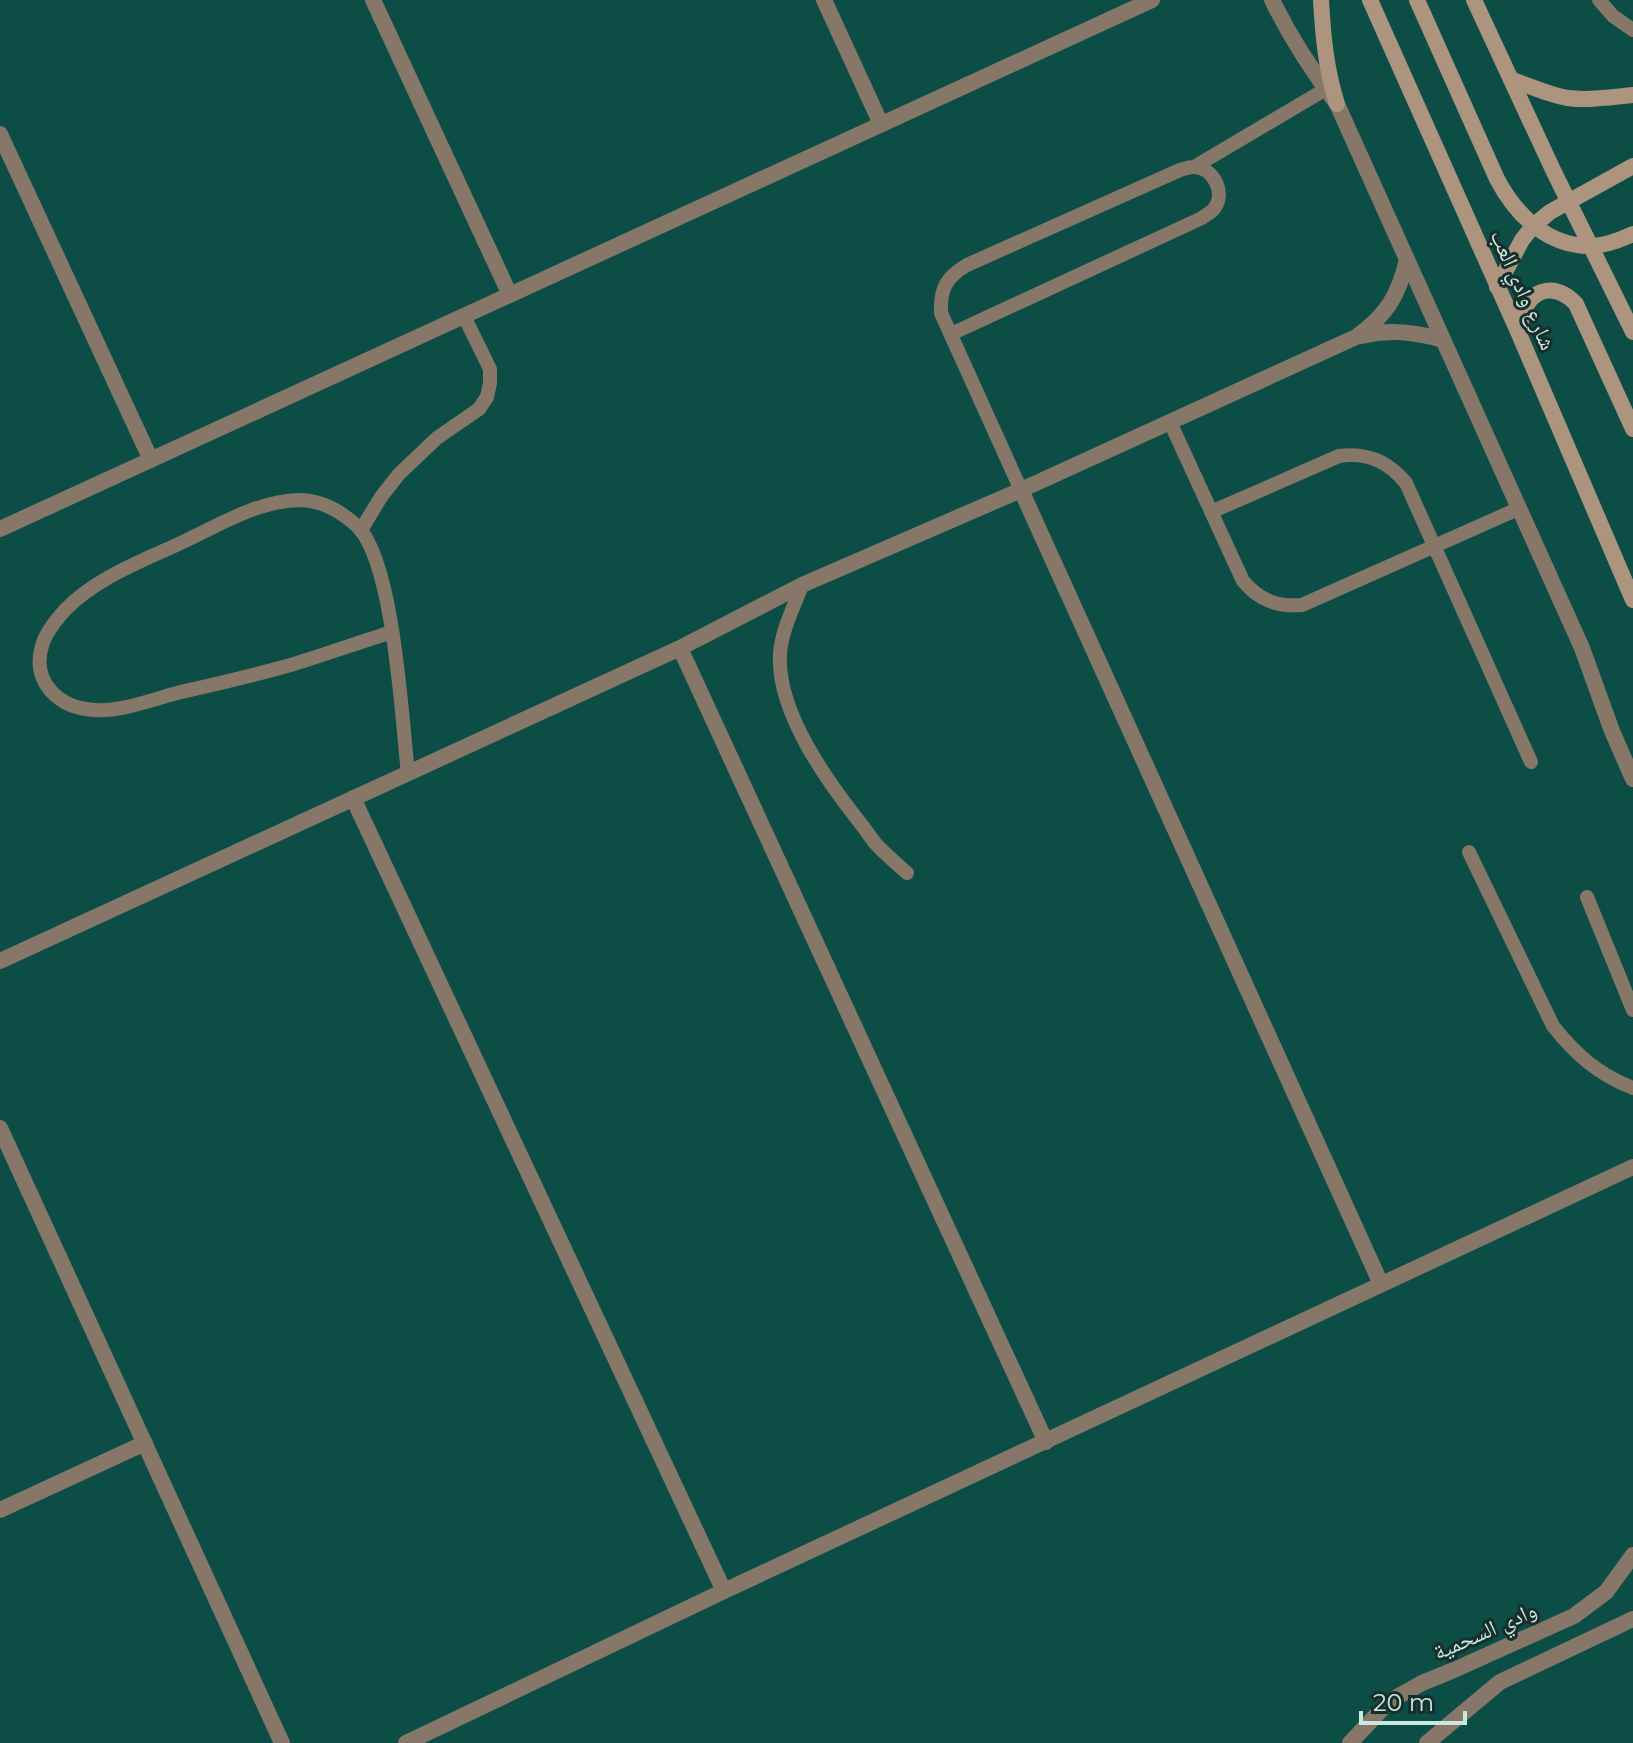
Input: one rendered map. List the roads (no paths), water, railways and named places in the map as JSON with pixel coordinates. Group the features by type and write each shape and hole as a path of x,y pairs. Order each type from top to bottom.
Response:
{"street":[{"path":"373,0 510,295"},
{"path":"824,0 881,124"},
{"path":"0,529 1152,0"},
{"path":"1272,0 1310,69 1337,104"},
{"path":"1321,0 1323,46 1337,104 1582,648 1633,779"},
{"name":"شارع وادي العب","path":"1370,0 1633,600"},
{"path":"1417,0 1497,179 1519,213 1552,238 1572,244 1592,246 1633,234"},
{"path":"1474,0 1633,332"},
{"path":"1512,80 1571,98 1633,95"},
{"path":"0,134 151,460"},
{"path":"1497,287 1533,226 1550,212 1633,166"},
{"path":"0,961 680,648 802,585 1021,490 1356,337 1372,326 1396,296 1407,259"},
{"path":"1519,334 1523,314 1535,296 1546,290 1558,290 1568,296 1576,304 1633,429"},
{"path":"1356,337 1400,331 1443,340"},
{"path":"1021,490 1381,1284"},
{"path":"680,648 1046,1442"},
{"path":"353,798 724,1591"},
{"path":"0,1128 282,1743"},
{"path":"406,1743 724,1591 1633,1167"},
{"path":"0,1510 145,1443"},
{"name":"وادي السحمية","path":"1355,1741 1383,1708 1409,1690 1574,1616 1606,1592 1633,1555"},
{"path":"1427,1743 1500,1682 1633,1619"}],"lane":[{"path":"1599,0 1613,16 1633,30"},
{"path":"1021,490 941,313 940,299 950,277 958,270 1180,170 1194,167 1326,89"},
{"path":"951,334 1202,218 1214,209 1220,196 1217,182 1208,171 1194,167"},
{"path":"361,530 399,474 437,438 479,409 487,397 490,369 464,316"},
{"path":"1170,422 1243,581 1251,591 1274,604 1302,605 1315,600 1520,508"},
{"path":"1211,512 1339,456 1369,456 1396,471 1406,483 1531,762"},
{"path":"392,632 293,664 139,703 96,710 76,708 52,694 45,685 39,659 42,644 66,609 131,566 252,510 300,500 324,504 344,515 361,530 377,562 392,632 408,774"},
{"path":"802,585 780,653 787,699 810,750 846,806 873,841 907,873"},
{"path":"1469,852 1553,1026 1571,1048 1592,1066 1633,1088"},
{"path":"1587,897 1633,1010"}]}
